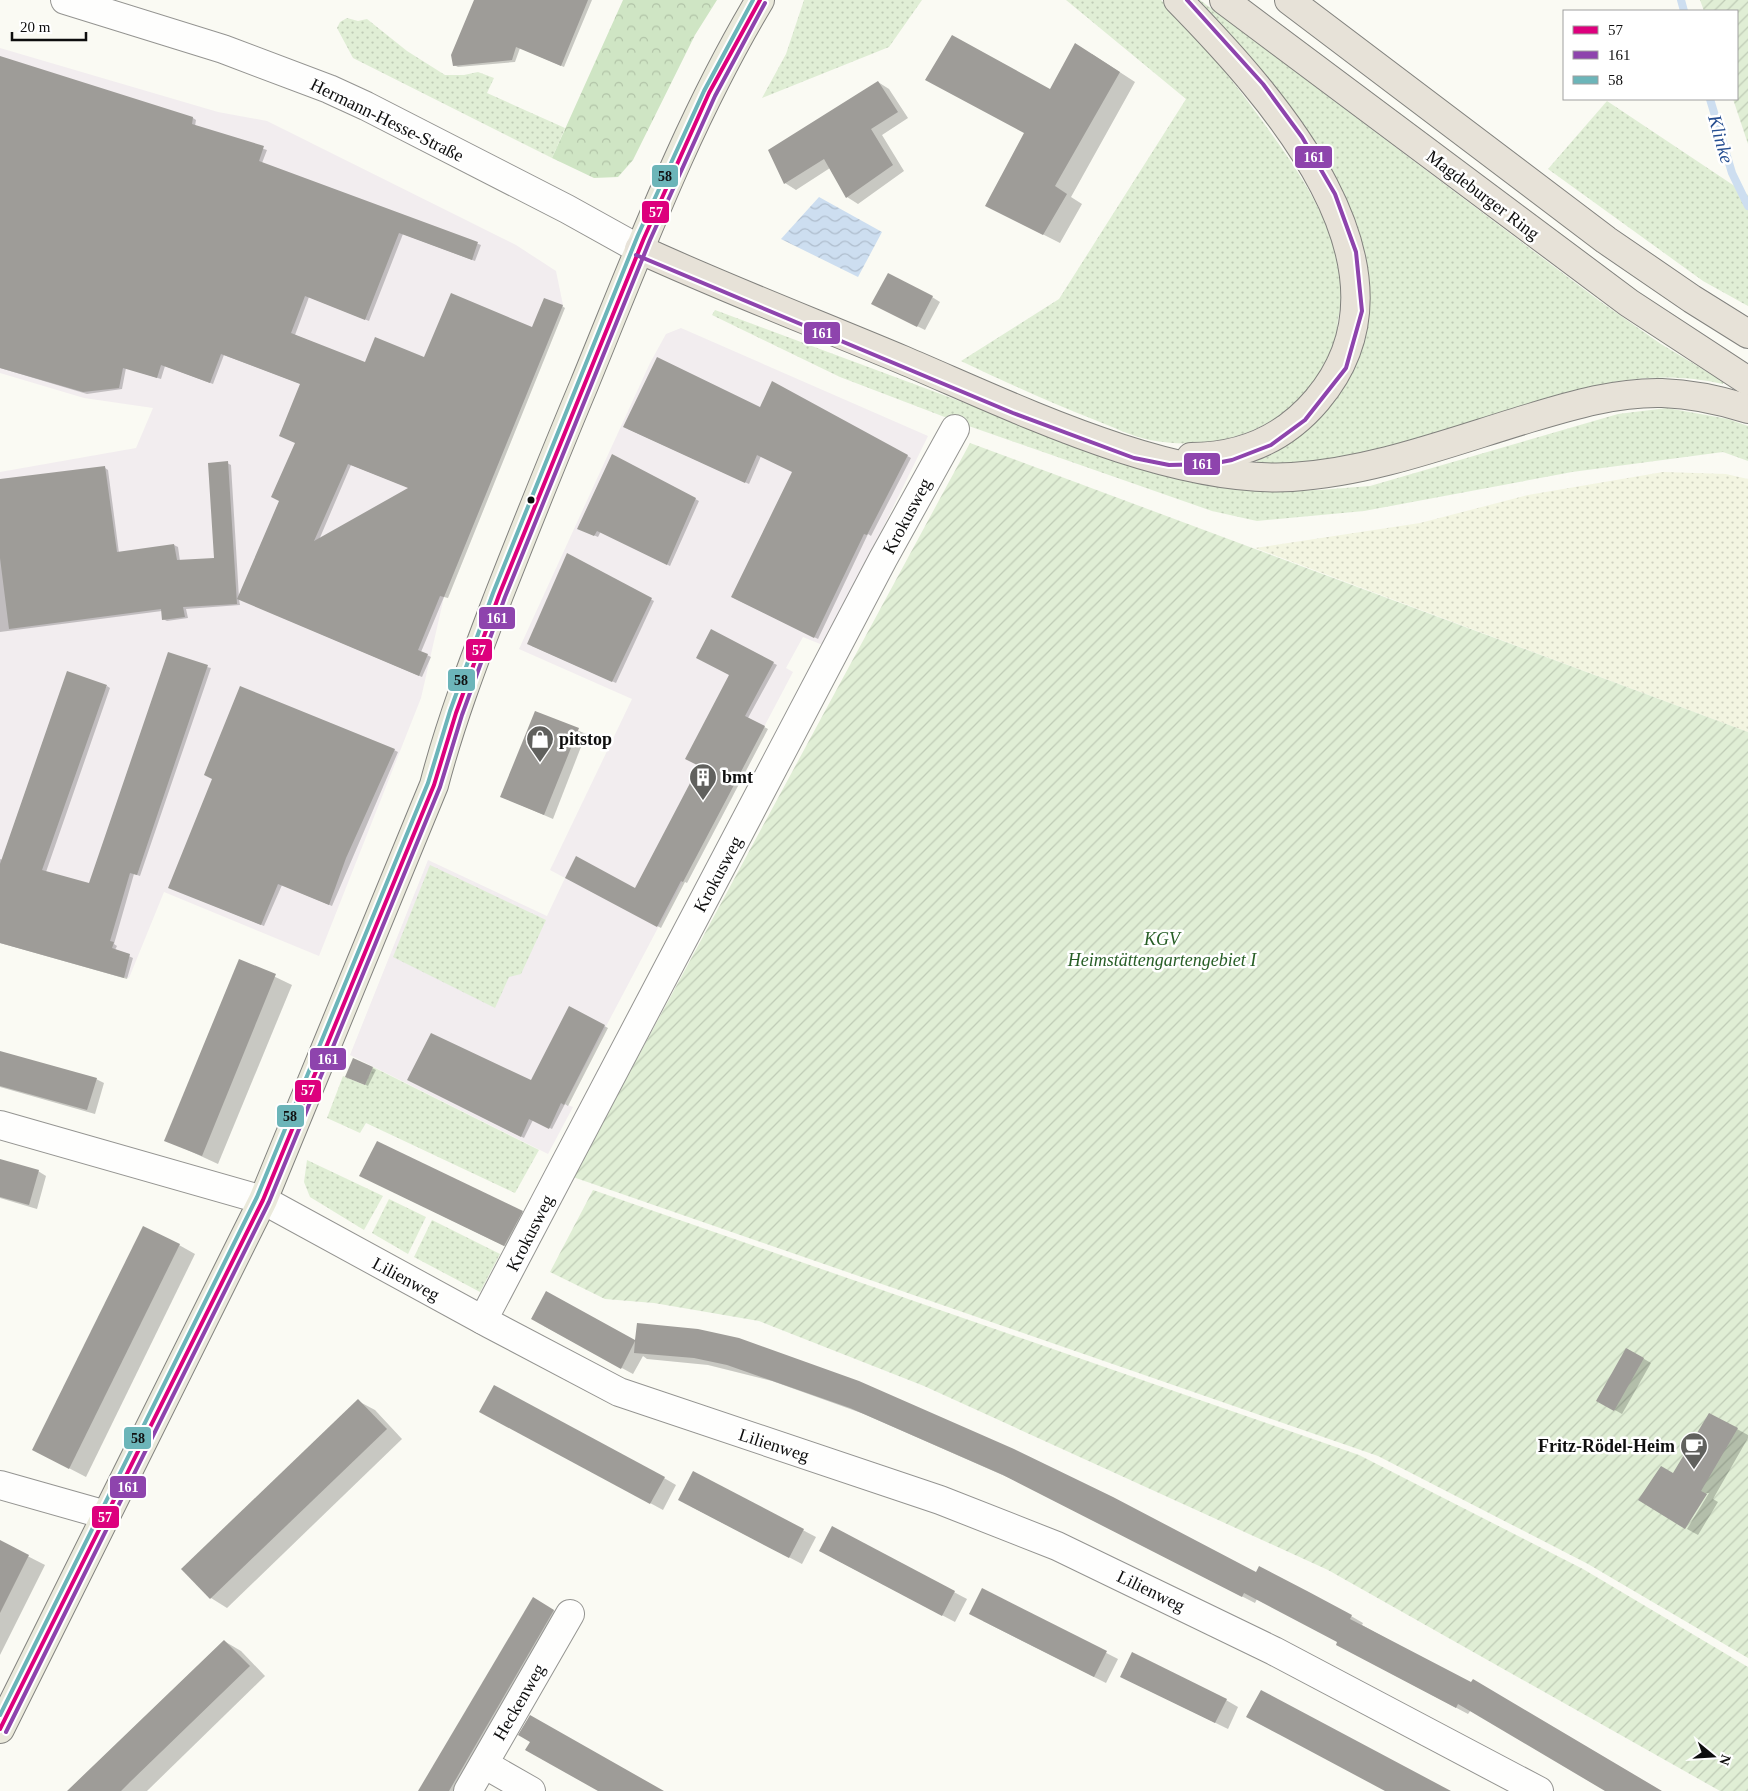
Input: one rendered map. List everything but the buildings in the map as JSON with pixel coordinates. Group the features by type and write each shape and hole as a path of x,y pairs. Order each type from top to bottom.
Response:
{"highway":[{"path":"1149,456 1196,457 1233,453 1269,441 1290,426 1321,396 1343,361 1353,334 1357,303 1355,271 1347,240 1329,193 1260,92 1178,0"},
{"name":"Magdeburger Ring","path":"1224,0 1629,303 1748,381"},
{"path":"1288,0 1606,240 1692,299 1748,334"},
{"path":"639,249 1072,430 1149,456 1213,472 1257,477 1294,477 1371,464 1572,406 1612,398 1661,393 1722,401 1748,408"}],"main road":[{"path":"0,1729 263,1200 434,785 450,724 470,670 535,503 639,249 706,98 760,0"}],"street":[{"name":"Hermann-Hesse-Straße","path":"65,0 223,48 329,89 567,209 639,249"},
{"name":"Krokusweg","path":"483,1320 892,542 955,429"},
{"name":"Lilienweg","path":"0,1125 263,1200 483,1320 627,1395 940,1500 1057,1546 1274,1651 1539,1791"},
{"path":"0,1485 106,1515"},
{"name":"Heckenweg","path":"468,1791 570,1614"},
{"path":"484,1764 530,1791"}],"shaded area":[{"path":"0,48 218,112 267,121 516,245 556,271 563,305 444,597 421,698 319,956 164,892 129,978 0,943 0,472 136,448 153,408 84,398 0,373"},
{"path":"681,328 928,436 825,646 803,637 786,668 793,672 565,1104 573,1107 548,1154 350,1055 428,860 547,916 565,878 550,870 632,699 519,649 650,363 666,334"}],"green space":[{"path":"623,0 717,0 695,35 633,160 618,177 594,178 552,158"},
{"path":"804,0 922,0 889,47 762,98 786,54"},
{"path":"1066,0 1161,0 1227,74 1277,141 1303,180 1325,222 1339,266 1342,290 1342,301 1334,348 1317,377 1295,402 1280,415 1246,433 1228,439 1209,442 1169,443 1150,440 1122,431 1061,406 961,361 1059,299 1186,99"},
{"path":"1193,0 1200,0 1601,302 1661,344 1724,382 1723,384 1690,379 1657,378 1626,380 1565,393 1433,434 1350,456 1290,464 1257,464 1257,461 1271,455 1308,430 1329,408 1346,383 1356,364 1367,323 1368,302 1365,260 1353,219 1339,188 1318,158"},
{"path":"1700,0 1748,0 1748,144 1733,100 1738,100 1738,10 1704,10"},
{"path":"347,18 358,21 367,19 407,51 445,75 464,75 478,72 494,78 487,93 565,128 552,158 353,58 337,28 340,22"},
{"path":"1607,101 1748,195 1748,306 1703,281 1548,169"},
{"path":"715,310 1040,431 1199,481 1253,491 1319,490 1370,486 1618,414 1667,408 1728,419 1748,426 1748,461 1723,452 1572,472 1364,511 1257,521 1212,511 963,424 840,377 712,315"},
{"name":"KGV Heimstättengartengebiet I","path":"970,443 1748,732 1748,1658 1588,1564 1378,1456 573,1177"},
{"path":"1663,472 1726,474 1748,479 1748,732 1255,548 1420,523 1528,495"},
{"path":"430,865 546,920 521,974 509,977 495,1008 393,957"},
{"path":"373,1067 539,1150 515,1193 366,1123 360,1133 327,1118 343,1076 365,1085"},
{"path":"307,1160 383,1196 364,1230 310,1197 304,1182"},
{"path":"593,1190 1359,1455 1583,1569 1748,1667 1748,1791 1720,1791 1328,1570 924,1386 759,1321 654,1303 605,1299 550,1272"},
{"path":"389,1199 426,1217 408,1254 372,1233"},
{"path":"432,1220 500,1254 480,1292 414,1257"}],"water":[{"path":"819,197 882,232 858,277 781,239"}],"waterway":[{"name":"Klinke","path":"1681,0 1684,10"},
{"name":"Klinke","path":"1710,100 1732,173 1748,206"}],"transit line":[{"name":"58","path":"0,1715 257,1197 428,783 450,711 493,593 638,235 704,91 753,0"},
{"name":"57","path":"0,1729 263,1200 434,785 456,713 499,595 644,238 709,93 760,0"},
{"name":"161","path":"636,255 1013,413 1134,458 1169,465 1211,464 1232,460 1271,445 1305,420 1346,368 1362,311 1356,252 1335,194 1302,137 1263,84 1187,0"},
{"name":"161","path":"6,1732 269,1202 440,787 462,715 505,597 650,240 715,96 765,3"}],"place":[{"name":"pitstop","path":"540,763"},
{"name":"bmt","path":"703,801"},
{"name":"Fritz-Rödel-Heim","path":"1694,1470"}]}
